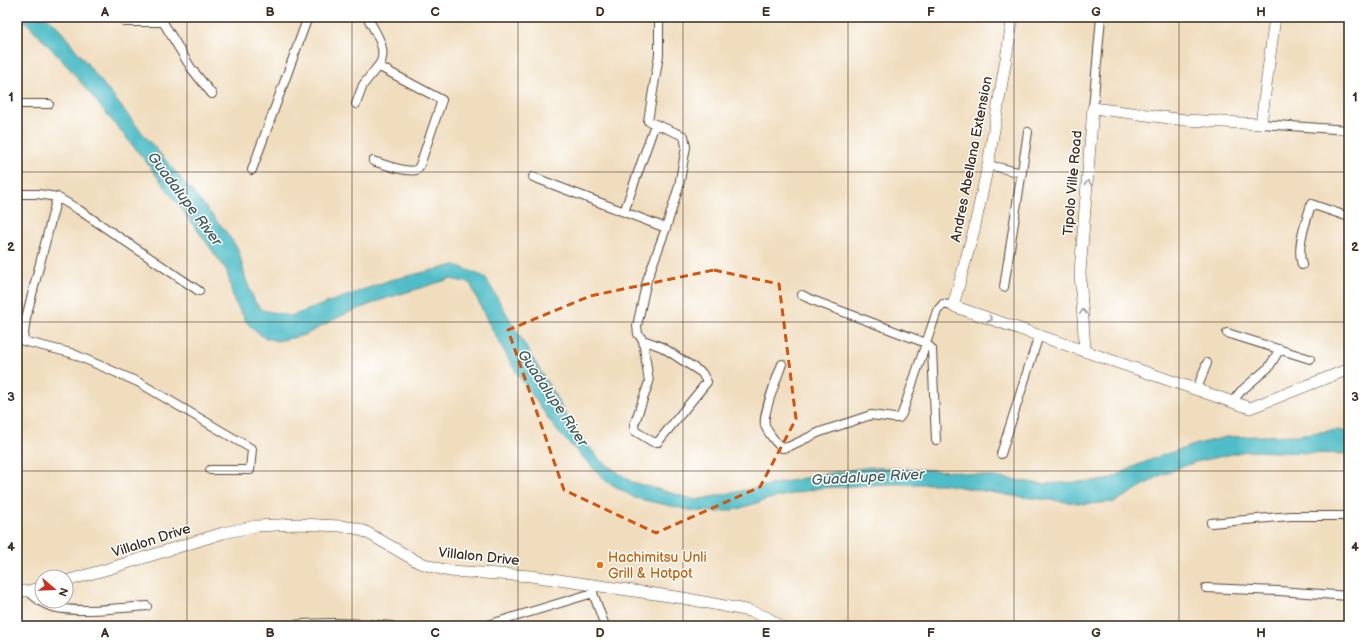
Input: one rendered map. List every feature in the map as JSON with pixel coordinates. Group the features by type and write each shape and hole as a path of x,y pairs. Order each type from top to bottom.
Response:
{"street":[{"path":"252,170 308,17"},
{"path":"356,104 363,85 382,61 383,55 378,37 367,17"},
{"path":"643,340 649,382 634,425 635,432 653,442 658,442 707,382 702,373 662,347 643,340 638,334 637,326 647,280 666,228 679,186 686,147 684,136 648,121 659,55 659,17"},
{"name":"Andres Abellana Extension","path":"953,306 974,230 988,165 1013,17"},
{"name":"Tipolo Ville Road","path":"1086,351 1080,272 1101,17"},
{"path":"1260,124 1275,17"},
{"path":"125,22 163,19 191,68 212,94"},
{"path":"373,162 392,168 413,171 417,169 420,165 442,100 378,66"},
{"path":"17,104 49,104"},
{"path":"1093,108 1185,120 1349,130"},
{"path":"624,212 655,124"},
{"path":"1004,287 1028,132"},
{"path":"988,165 1022,173"},
{"path":"533,177 666,228"},
{"path":"17,194 38,194 57,197 91,218 199,292"},
{"path":"57,197 26,318 23,341 71,352 138,382 252,449 250,470 210,470"},
{"path":"1302,265 1299,256 1300,248 1312,204 1349,217"},
{"path":"802,295 926,343 932,349 936,440"},
{"path":"782,364 766,415 765,425 782,448 788,447 820,432 871,415 899,418 902,414 937,312 943,304 1039,335 1250,408 1349,369"},
{"path":"1226,333 1310,359"},
{"path":"1001,454 1039,335"},
{"path":"1232,402 1241,391 1269,367 1280,349"},
{"path":"1197,389 1207,364"},
{"path":"1211,523 1291,516 1349,516"},
{"name":"Villalon Drive","path":"74,579 223,533 256,526 299,524 354,528 366,532 418,562 433,568 449,571 531,576 593,589 684,598 743,609 766,617 780,626"},
{"path":"1206,588 1349,596"},
{"path":"22,591 34,589"},
{"path":"484,626 593,589 605,626"},
{"path":"22,591 44,604 58,609 99,610 147,606"},
{"path":"280,626 301,623 374,624 392,626"}],"highlighted area":[{"path":"714,270 779,284 796,419 760,487 656,533 564,490 508,330 590,296"}],"water":[{"name":"Guadalupe River","path":"19,17 47,17 57,26 139,129 223,228 238,249 246,280 255,302 262,310 291,316 390,280 455,265 485,277 575,430 601,461 632,482 696,500 819,475 869,467 951,471 1044,484 1108,480 1135,466 1163,455 1226,437 1296,435 1336,430 1349,432 1349,454 1246,451 1195,462 1161,475 1115,502 1086,504 1013,496 943,484 890,484 819,488 769,499 738,509 718,512 694,511 635,498 606,481 558,432 516,372 488,322 470,283 450,279 384,299 343,315 305,335 277,341 263,337 248,324 234,301 227,271 147,163 69,68 27,23"}],"place":[{"name":"Hachimitsu Unli Grill & Hotpot","path":"600,565"}]}
